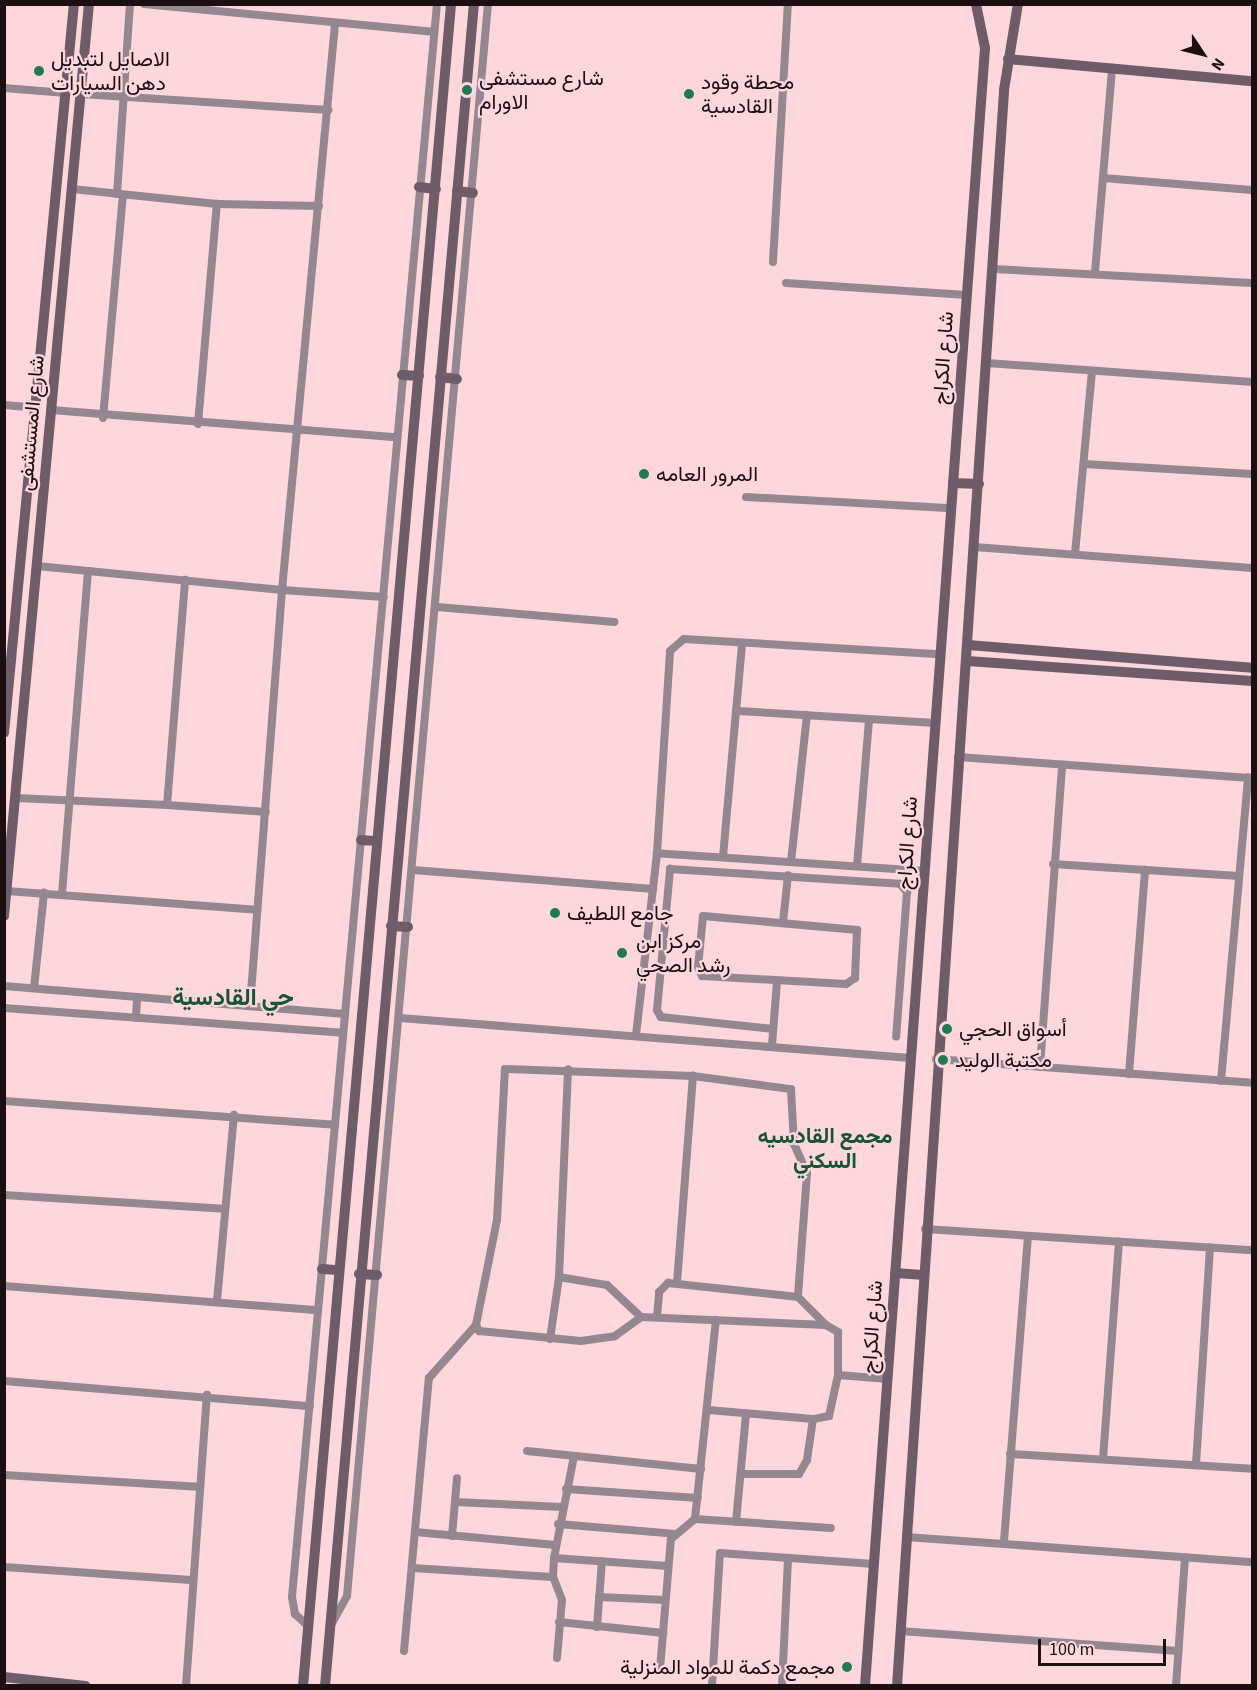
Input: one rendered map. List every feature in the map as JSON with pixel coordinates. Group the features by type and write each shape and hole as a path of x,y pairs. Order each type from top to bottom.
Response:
{"street":[{"name":"شارع المستشفى","path":"4,733 74,4"},
{"name":"شارع المستشفى","path":"4,916 17,798 89,4"},
{"path":"103,418 120,194 130,4"},
{"path":"144,4 433,32"},
{"path":"308,1626 292,1603 342,1033 384,597 396,436 437,4"},
{"path":"303,1686 451,4"},
{"path":"325,1686 327,1628 474,4"},
{"path":"327,1628 347,1596 437,607 488,4"},
{"path":"773,262 788,4"},
{"path":"897,1686 935,1059 967,661 1008,59 1017,5"},
{"name":"شارع الكراج","path":"865,1686 986,48 980,6"},
{"path":"250,1006 293,429 319,206 335,24"},
{"path":"448,50 470,52"},
{"path":"69,54 84,56"},
{"path":"1008,59 1252,81"},
{"path":"1095,272 1112,68"},
{"path":"4,88 66,93"},
{"path":"81,94 328,110"},
{"path":"1103,178 1252,190"},
{"path":"419,187 436,189"},
{"path":"72,189 217,204 319,206"},
{"path":"457,191 473,193"},
{"path":"198,424 217,204"},
{"path":"994,269 1095,272 1252,283"},
{"path":"786,283 967,295"},
{"path":"46,306 61,307"},
{"path":"987,363 1252,382"},
{"path":"1075,554 1092,371"},
{"path":"402,375 419,376"},
{"path":"440,377 457,379"},
{"path":"4,405 36,408"},
{"path":"51,410 103,418 396,436"},
{"path":"1084,464 1252,474"},
{"path":"953,483 979,484"},
{"path":"746,497 952,508"},
{"path":"404,547 424,549"},
{"path":"974,547 1252,568"},
{"path":"37,566 282,590 384,597"},
{"path":"62,894 88,571"},
{"path":"167,805 185,580"},
{"path":"437,607 614,622"},
{"path":"636,1035 657,853 670,651 684,639 940,654"},
{"path":"723,857 738,711 742,644"},
{"path":"968,645 1252,668"},
{"path":"967,661 1252,681"},
{"path":"1188,676 1189,664"},
{"path":"738,711 936,723"},
{"path":"791,862 807,715"},
{"path":"857,866 869,719"},
{"path":"5,725 22,727"},
{"path":"958,758 1250,778 1221,1081"},
{"path":"1040,1067 1062,765"},
{"path":"17,798 266,812"},
{"path":"361,840 377,841"},
{"path":"657,853 925,871"},
{"path":"1053,864 1239,876"},
{"path":"773,1029 661,1017 657,1010 666,875 682,867 905,887 896,1037"},
{"path":"413,870 653,889"},
{"path":"1130,1074 1145,870"},
{"path":"783,922 788,875"},
{"path":"7,891 257,910"},
{"path":"34,988 44,893"},
{"path":"703,916 783,922 857,930 857,970 846,984 777,981 698,973 703,916"},
{"path":"391,926 408,927"},
{"path":"772,1045 777,981"},
{"path":"4,986 345,1014"},
{"path":"136,1018 137,997"},
{"path":"4,1008 342,1033"},
{"path":"400,1018 772,1045 910,1058"},
{"path":"935,1059 1252,1083"},
{"path":"404,1652 429,1378 476,1325 497,1220 501,1073 505,1068 693,1076 791,1089 794,1144 807,1173 798,1297"},
{"path":"550,1339 559,1277 568,1069"},
{"path":"677,1283 693,1076"},
{"path":"355,1085 376,1087"},
{"path":"4,1101 234,1115 334,1125"},
{"path":"217,1301 234,1115"},
{"path":"4,1195 224,1209"},
{"path":"925,1229 1252,1250"},
{"path":"1004,1544 1028,1236"},
{"path":"1103,1459 1119,1242"},
{"path":"1196,1464 1209,1247"},
{"path":"322,1269 338,1270"},
{"path":"895,1273 922,1275"},
{"path":"359,1274 376,1275"},
{"path":"559,1277 607,1286 641,1317"},
{"path":"657,1317 663,1286 677,1283 798,1297 826,1325 838,1332 838,1375 834,1410 813,1419 708,1410"},
{"path":"4,1286 318,1310"},
{"path":"476,1325 479,1331 550,1339 597,1341 641,1317 826,1325"},
{"path":"695,1519 716,1320"},
{"path":"838,1375 888,1379"},
{"path":"4,1381 207,1395 309,1406"},
{"path":"186,1686 191,1580 207,1395"},
{"path":"736,1521 747,1414"},
{"path":"741,1474 799,1474 807,1460 813,1419"},
{"path":"527,1451 701,1469"},
{"path":"1010,1454 1252,1469"},
{"path":"557,1659 561,1590 553,1576 555,1545 574,1456"},
{"path":"4,1475 198,1487"},
{"path":"452,1536 457,1478"},
{"path":"566,1490 698,1498"},
{"path":"455,1502 562,1507"},
{"path":"660,1669 669,1544 676,1534 695,1519 831,1527"},
{"path":"558,1524 676,1534"},
{"path":"317,1531 336,1533"},
{"path":"415,1532 555,1545"},
{"path":"906,1537 1252,1562"},
{"path":"712,1686 720,1553 874,1564"},
{"path":"1176,1686 1185,1557"},
{"path":"554,1558 668,1566"},
{"path":"782,1686 788,1558"},
{"path":"597,1627 602,1561"},
{"path":"4,1567 191,1580"},
{"path":"413,1568 553,1576"},
{"path":"599,1597 665,1600"},
{"path":"560,1622 663,1633"},
{"path":"900,1631 1178,1651"},
{"path":"4,1677 87,1686"}],"place":[{"name":"الاصايل لتبديل دهن السيارات","path":"39,71"},
{"name":"شارع مستشفى الاورام","path":"467,90"},
{"name":"محطة وقود القادسية","path":"689,94"},
{"name":"المرور العامه","path":"644,474"},
{"name":"جامع اللطیف","path":"555,913"},
{"name":"مركز ابن رشد الصحي","path":"622,953"},
{"name":"أسواق الحجي","path":"947,1029"},
{"name":"مكتبة الوليد","path":"943,1060"},
{"name":"مجمع دكمة للمواد المنزلية","path":"847,1667"}],"district":[{"name":"حي القادسية","path":"233,998"},
{"name":"مجمع القادسيه السكني","path":"825,1148"}]}
